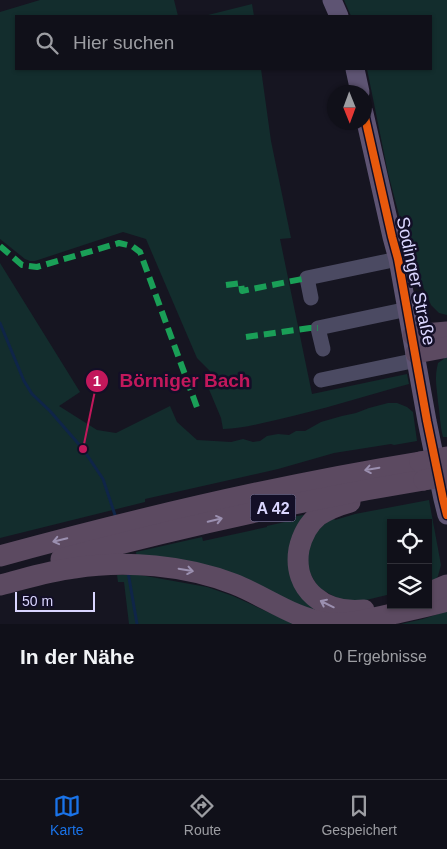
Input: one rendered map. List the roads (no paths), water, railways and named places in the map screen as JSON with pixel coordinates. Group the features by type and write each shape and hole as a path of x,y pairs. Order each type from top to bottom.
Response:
{"highway":[{"path":"415,350 447,332"},
{"path":"415,350 447,347"},
{"name":"A 42","path":"420,474 447,457"},
{"path":"387,604 368,610 353,611 327,606 317,599 309,591 302,578 298,564 302,536 318,516 333,507 391,494 420,474"},
{"name":"A 42","path":"0,575 112,546 132,531 231,498 297,484 420,474 447,476"},
{"path":"0,585 44,574 98,565 112,546 138,565 161,566 217,578 246,588 312,620 329,623 350,623 368,620 447,601"},
{"name":"A 42","path":"0,556 112,546"},
{"path":"432,591 447,585"}],"main road":[{"path":"332,0 339,15"},
{"path":"354,70 358,85"},
{"name":"Sodinger Straße","path":"368,130 398,259 429,429 447,515"}],"lane":[{"path":"311,298 307,278 398,259"},
{"path":"323,349 318,328 408,309"},
{"path":"321,380 415,350"}],"waterway":[{"path":"0,323 24,381 32,394 50,411 83,449 103,479 116,518"},
{"path":"128,572 137,624"}],"place":[{"name":"Börniger Bach","path":"83,449"}]}
